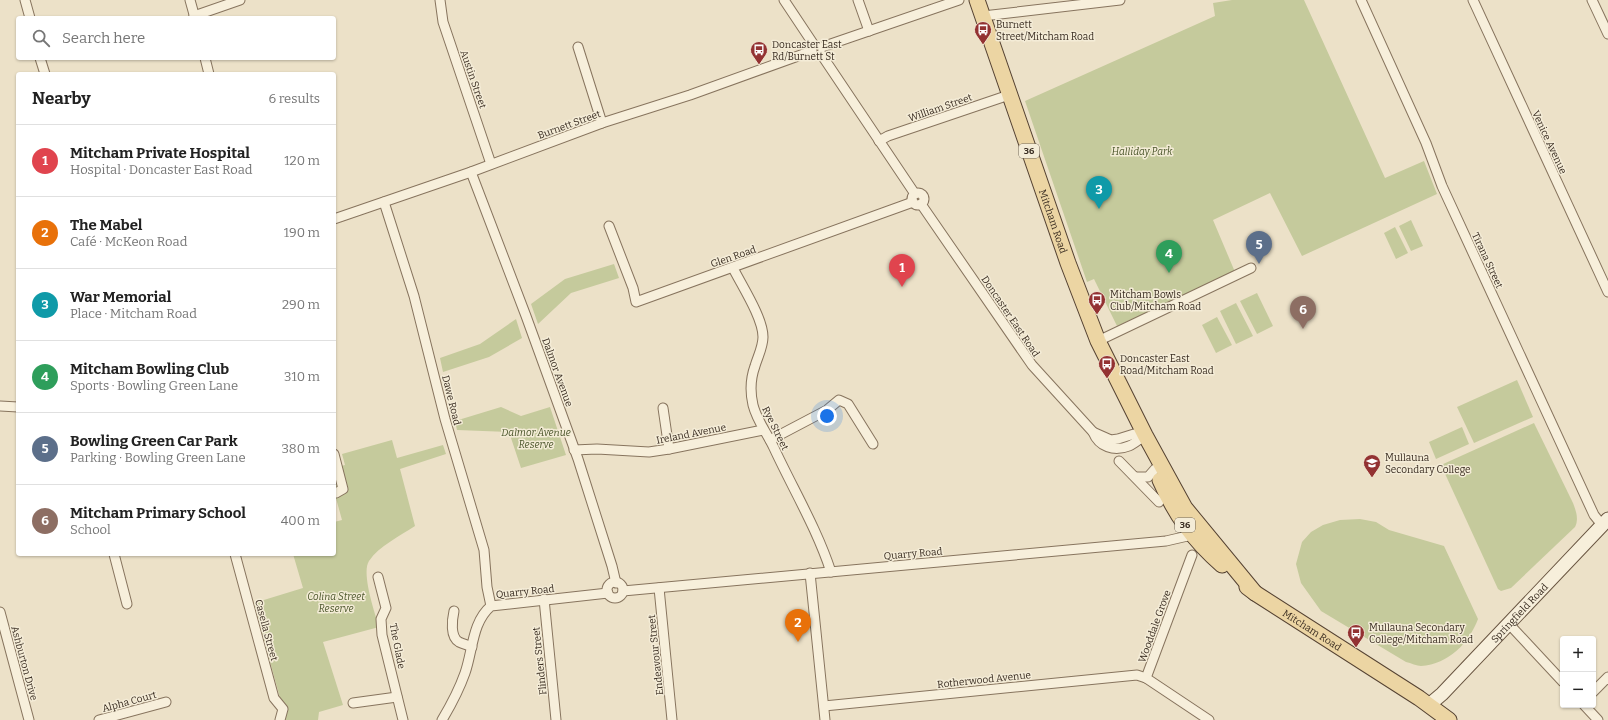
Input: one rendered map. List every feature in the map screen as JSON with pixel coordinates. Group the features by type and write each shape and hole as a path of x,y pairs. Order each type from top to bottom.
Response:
{"main road":[{"name":"Mitcham Road","path":"977,0 1068,263 1098,341 1196,532"},
{"name":"Mitcham Road","path":"1145,435 1155,469 1171,504 1255,593 1429,705 1448,720"},
{"name":"Springfield Road","path":"1429,705 1442,694 1605,522"}],"street":[{"path":"25,0 29,16"},
{"path":"190,0 194,16"},
{"path":"197,16 240,0"},
{"name":"Austin Street","path":"440,0 443,22 491,164"},
{"name":"Doncaster East Road","path":"784,0 879,141 916,200 1032,366 1093,432 1095,438 1105,447 1114,448 1130,446 1145,435"},
{"path":"858,0 869,31"},
{"name":"Burnett Street","path":"336,218 471,172 602,123 690,95 959,0"},
{"path":"1027,0 1028,10"},
{"path":"983,16 1120,0"},
{"name":"Tirana Street","path":"1361,0 1426,143 1442,186 1594,516 1605,522"},
{"name":"Venice Avenue","path":"1473,0 1608,292"},
{"path":"1592,0 1608,34"},
{"path":"578,46 602,123"},
{"path":"41,60 44,72"},
{"path":"206,60 208,72"},
{"name":"William Street","path":"879,141 888,136 1009,95"},
{"name":"Dalmor Avenue","path":"471,172 526,316 574,450 612,566 616,583"},
{"name":"Glen Road","path":"609,226 633,288 636,302 733,268 916,200"},
{"name":"Dawe Road","path":"384,202 414,296 445,419 484,550 487,587 491,606"},
{"name":"Rye Street","path":"733,268 758,316 762,328 763,337 761,351 754,367 751,386 753,404 763,430 770,440 823,549 831,572"},
{"path":"1098,341 1251,268"},
{"path":"770,440 827,410 839,400 848,404 872,444"},
{"path":"0,406 16,407"},
{"path":"663,408 669,449"},
{"name":"Ireland Avenue","path":"574,450 597,449 649,452 763,430"},
{"path":"1118,461 1136,477 1158,502"},
{"path":"336,463 343,491 336,493"},
{"path":"1136,477 1148,477 1155,469"},
{"name":"Quarry Road","path":"442,720 459,689 472,647 476,627 482,615 491,606 608,593 611,597 616,598 621,596 623,591 1166,541 1196,532"},
{"name":"Wooddale Grove","path":"1192,555 1146,678 1209,720"},
{"path":"115,556 127,604"},
{"name":"Casella Street","path":"236,556 274,698 283,709 280,720"},
{"path":"810,573 825,720"},
{"name":"The Glade","path":"378,577 386,608 381,619 382,635 403,720"},
{"path":"608,593 609,586 616,583 622,586 623,591"},
{"name":"Endeavour Street","path":"659,588 672,720"},
{"name":"Flinders Street","path":"544,600 556,720"},
{"path":"454,611 452,619 454,636 458,642 472,647"},
{"name":"Ashburton Drive","path":"0,612 29,720"},
{"path":"1509,624 1560,679"},
{"name":"Rotherwood Avenue","path":"824,706 1136,675 1146,678"},
{"path":"1596,689 1608,676"},
{"path":"353,703 397,697"},
{"name":"Alpha Court","path":"99,720 166,702"},
{"path":"1587,708 1598,720"}],"green space":[{"name":"Halliday Park","path":"1232,0 1304,0 1385,178 1424,161 1437,194 1302,256 1270,193 1213,220 1235,272 1117,326 1094,279 1087,282 1025,101 1215,16 1213,3"},
{"path":"1411,220 1423,246 1411,251 1399,226"},
{"path":"1395,227 1408,253 1396,259 1384,233"},
{"path":"614,264 619,278 571,293 538,324 531,304 565,279"},
{"path":"1257,293 1273,326 1257,334 1240,301"},
{"path":"1236,303 1253,336 1236,344 1220,311"},
{"path":"1217,317 1232,345 1216,353 1202,325"},
{"path":"516,319 522,338 489,357 443,372 440,358 480,344"},
{"path":"1517,380 1533,417 1474,443 1457,407"},
{"name":"Dalmor Avenue Reserve","path":"501,407 521,416 550,407 566,455 521,468 509,432 457,430 455,421"},
{"path":"1534,423 1573,503 1577,521 1575,527 1511,588 1501,591 1498,589 1441,465"},
{"path":"1462,427 1469,444 1436,459 1429,442"},
{"name":"Colina Street Reserve","path":"392,440 397,458 443,445 446,454 400,469 415,526 384,546 369,561 367,567 368,583 379,627 323,642 343,705 319,712 318,720 280,720 283,709 254,603 303,588 294,556 336,556 336,522 342,520 336,498 336,467 345,465 342,454"},
{"path":"1360,519 1376,522 1389,530 1444,546 1478,619 1474,628 1463,644 1449,657 1421,666 1406,662 1321,611 1301,583 1296,564 1302,542 1311,532 1323,525 1340,520"}],"place":[{"name":"Burnett Street/Mitcham Road","path":"983,45"},
{"name":"Doncaster East Rd/Burnett St","path":"759,65"},
{"name":"War Memorial","path":"1099,209"},
{"name":"Bowling Green Car Park","path":"1259,264"},
{"name":"Mitcham Bowling Club","path":"1169,273"},
{"name":"Mitcham Private Hospital","path":"902,287"},
{"name":"Mitcham Bowls Club/Mitcham Road","path":"1097,315"},
{"name":"Mitcham Primary School","path":"1303,329"},
{"name":"Doncaster East Road/Mitcham Road","path":"1107,379"},
{"name":"Mullauna Secondary College","path":"1372,478"},
{"name":"The Mabel","path":"798,642"},
{"name":"Mullauna Secondary College/Mitcham Road","path":"1356,648"}]}
